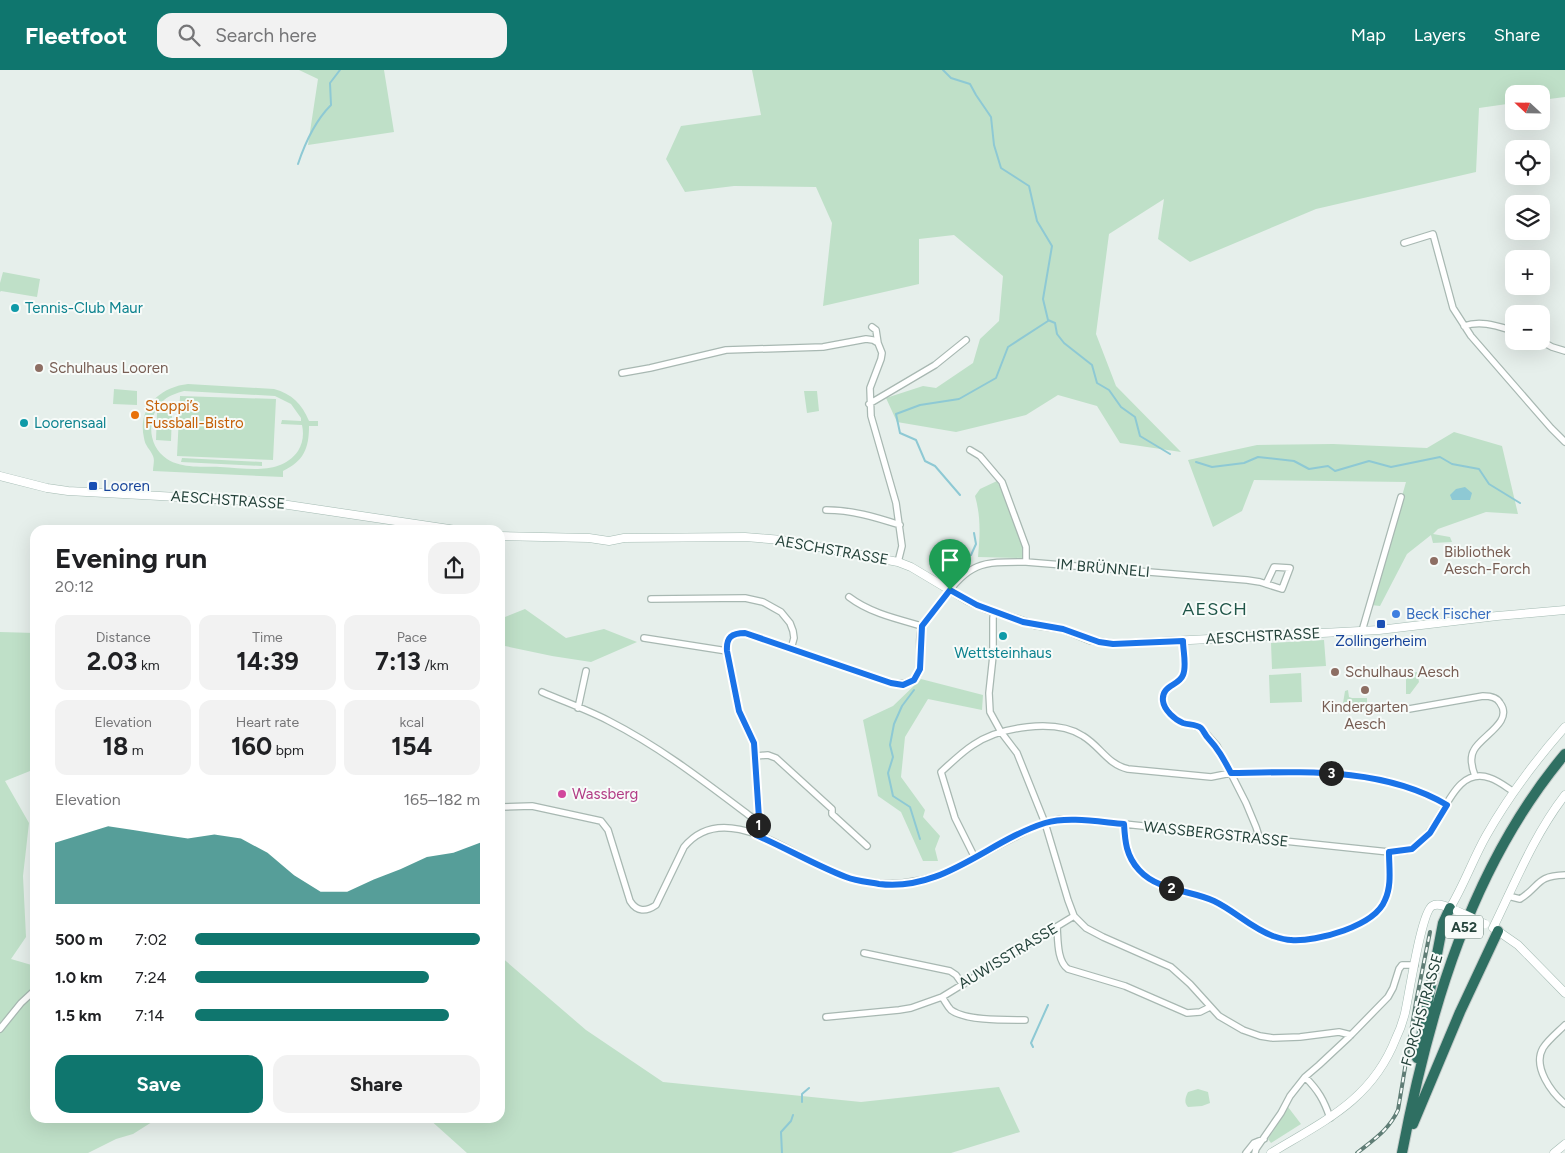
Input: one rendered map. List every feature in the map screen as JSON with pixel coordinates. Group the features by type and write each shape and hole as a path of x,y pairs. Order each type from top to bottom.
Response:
{"highway":[{"name":"FORCHSTRASSE","path":"1407,1153 1411,1122 1438,1003 1472,907 1491,866 1519,817 1565,754"},
{"name":"FORCHSTRASSE","path":"1402,1153 1437,1023 1473,917 1495,869 1513,836 1536,799 1565,761"},
{"path":"1411,1122 1425,1015 1443,923 1454,910"},
{"path":"1411,1122 1495,929"}],"main road":[{"name":"AESCHSTRASSE","path":"0,476 68,491 268,502 422,525"},
{"name":"AESCHSTRASSE","path":"505,536 589,538 609,541 632,538 745,537 798,542 898,562 977,605 1035,625 1063,629 1099,642 1113,644 1362,631 1565,610"},
{"path":"1454,910 1487,834 1546,748 1565,727"},
{"path":"1495,929 1508,896 1542,829 1565,795"},
{"path":"1271,1153 1349,1105 1365,1089 1383,1065 1390,1053 1405,1013 1423,925 1428,910 1432,906 1437,905 1454,910 1495,929 1518,945 1565,993"},
{"path":"1554,1153 1565,1144"}],"street":[{"path":"1404,243 1434,234 1453,308 1464,326 1489,357 1565,442"},
{"path":"1464,326 1474,322 1505,328"},
{"path":"872,327 876,330 882,353 870,388 871,416 896,503 902,546 898,562"},
{"path":"622,372 650,368 726,350 823,348 866,339 878,343"},
{"path":"870,404 935,365 966,340"},
{"path":"1550,346 1565,351"},
{"path":"970,450 980,456 1002,482 1026,547 1026,562"},
{"path":"1362,631 1401,497"},
{"path":"826,510 861,513 900,525"},
{"name":"IM BRÜNNELI","path":"922,626 964,574 982,564 992,562 1026,562 1247,580 1282,589 1290,568 1274,567 1266,584"},
{"path":"756,835 759,818 756,756 752,737 739,711 726,644 729,638 736,633 745,633 891,683 903,685 914,680 920,669 922,626 866,608 848,597"},
{"path":"651,599 745,598 763,602 781,612 790,623 794,638 792,649"},
{"path":"994,611 993,656 989,693 990,712 1001,732 1017,753 1045,823 1074,916 1086,928 1103,937 1171,967 1190,984 1219,1016 1243,1030 1260,1036 1300,1037 1339,1032 1351,1035"},
{"path":"644,638 727,651"},
{"path":"1183,641 1183,675 1166,689 1163,695 1163,702 1171,714 1181,722 1201,728 1216,746 1246,802 1260,839"},
{"path":"578,708 586,671"},
{"path":"542,692 609,721 654,747 692,772 750,816 759,818"},
{"path":"1409,709 1483,696 1490,696 1499,700 1503,708 1502,719 1496,728 1473,751 1471,763 1475,776 1495,780 1514,792"},
{"path":"975,858 955,818 941,772 973,744 1001,732 1024,727 1058,727 1080,734 1091,741 1111,763 1118,767 1164,774 1211,778 1231,773 1332,773 1364,776 1415,790 1447,805"},
{"path":"756,756 768,755 776,758 832,810 832,814 867,846"},
{"name":"WASSBERGSTRASSE","path":"505,807 532,806 601,821 608,830 630,901 641,910 649,910 656,905 684,847 698,834 709,829 729,827 756,835 846,877 881,884 916,882 936,877 1012,838 1045,823 1061,819 1389,852 1412,849 1430,833 1461,784 1475,776"},
{"path":"1124,824 1128,854 1139,870 1155,883 1194,893 1215,902 1264,932 1292,940 1340,932 1376,914 1385,902 1390,885 1389,852"},
{"path":"1508,896 1520,899 1544,878 1553,875 1565,875"},
{"name":"AUWISSTRASSE","path":"826,1017 899,1010 918,1006 942,997 1074,916"},
{"path":"1057,927 1062,964 1068,968 1126,986 1187,1013 1200,1012 1210,1007"},
{"path":"864,953 950,972 963,985"},
{"path":"1255,1153 1305,1077 1351,1035 1388,997 1402,965 1415,965"},
{"path":"0,1029 30,995"},
{"name":"AUWISSTRASSE","path":"942,997 949,1008 960,1015 992,1019 1025,1020"},
{"path":"1565,1025 1543,1048 1540,1063 1543,1074 1558,1098 1565,1104"},
{"path":"1305,1077 1317,1089 1330,1118"},
{"path":"1246,1153 1254,1142 1264,1139"}],"green space":[{"path":"299,70 384,70 394,132 308,145 318,79"},
{"path":"752,70 1565,70 1565,97 1550,99 1550,85 1505,85 1505,104 1479,108 1476,172 1316,209 1190,262 1158,239 1164,199 1109,234 1096,334 1116,386 1181,452 1120,443 1097,406 1058,395 1026,415 956,432 897,422 886,398 923,386 936,388 973,363 980,339 999,321 1003,276 954,235 919,239 919,284 823,306 832,223 816,187 734,186 685,192 666,159 681,126 761,115"},
{"path":"3,272 40,279 37,297 0,292"},
{"path":"188,384 274,389 296,400 309,421 318,421 318,426 309,426 308,441 304,453 296,463 283,471 283,477 153,471 154,458 144,438 144,417 147,409 160,394","holes":["184,391 275,396 291,404 301,418 301,421 282,420 281,424 302,425 303,428 302,442 298,451 291,459 282,464 262,469 186,466 167,459 156,447 151,431 154,414 164,400 176,393"]},
{"path":"114,389 137,391 137,405 113,404"},
{"path":"804,391 817,391 819,411 807,413"},
{"path":"180,396 276,399 273,460 177,456"},
{"path":"157,413 172,413 171,441 156,440"},
{"path":"1454,432 1502,446 1518,514 1486,512 1438,529 1433,534 1450,537 1452,542 1433,543 1431,535 1407,554 1380,606 1371,605 1406,482 1254,480 1242,511 1213,527 1188,460 1257,445 1333,444 1427,448"},
{"path":"182,458 262,462 262,466 181,462"},
{"path":"997,481 1025,545 1023,558 978,557 979,526 975,496 980,489"},
{"path":"525,609 566,638 604,629 637,642 591,662 552,656 505,646 505,617"},
{"path":"0,632 30,633 30,771 5,781 29,823 23,876 26,937 11,959 30,965 30,1123 150,1123 133,1134 116,1139 88,1153 0,1153"},
{"path":"1324,640 1326,666 1272,669 1271,643"},
{"path":"1417,672 1419,682 1410,694 1406,694 1406,675"},
{"path":"1301,673 1302,702 1270,703 1269,675"},
{"path":"921,679 983,695 982,710 928,699 905,737 901,777 925,810 923,817 940,836 935,849 938,861 923,861 901,812 878,796 863,720 893,706"},
{"path":"1348,690 1349,697 1367,698 1367,703 1351,705 1347,702 1343,703 1345,691"},
{"path":"505,960 586,1030 663,1082 861,1102 999,1087 1020,1132 951,1153 467,1153 434,1123 505,1123"},
{"path":"1198,1089 1208,1092 1210,1103 1202,1106 1188,1107 1185,1100 1188,1092"},
{"path":"1288,1107 1301,1124 1271,1143 1268,1139"}],"water":[{"path":"1465,487 1472,493 1470,500 1452,500 1450,495 1456,489"}],"waterway":[{"path":"298,164 311,133 331,105 330,83 340,70"},
{"path":"943,70 951,78 970,84 991,117 994,145 1001,168 1029,186 1037,221 1052,246 1043,299 1048,320 1055,323 1057,334 1064,343 1092,365 1097,383 1109,390 1121,407 1135,417 1140,436 1170,454"},
{"path":"960,495 935,466 925,461 916,440 900,433 896,414 920,405 959,399 996,378 1008,347 1048,321"},
{"path":"1196,462 1212,467 1244,463 1258,457 1294,461 1309,469 1328,466 1335,471 1369,461 1391,467 1440,457 1452,464 1479,469 1489,484 1520,503"},
{"path":"971,555 976,544 974,533"},
{"path":"914,690 902,706 894,724 890,745 893,757 888,773 893,796 910,807 920,839"},
{"path":"1033,1047 1031,1043 1048,1005"},
{"path":"802,1102 802,1094 809,1088"},
{"path":"782,1153 781,1132 791,1121 793,1115"}],"railway":[{"path":"1357,1153 1385,1129 1398,1110 1430,932"}],"place":[{"name":"Tennis-Club Maur","path":"15,308"},
{"name":"Schulhaus Looren","path":"39,368"},
{"name":"Stoppi’s Fussball-Bistro","path":"135,415"},
{"name":"Loorensaal","path":"24,423"},
{"name":"Looren","path":"93,486"},
{"name":"Bibliothek Aesch-Forch","path":"1434,561"},
{"name":"Beck Fischer","path":"1396,614"},
{"name":"Zollingerheim","path":"1381,624"},
{"name":"Wettsteinhaus","path":"1003,636"},
{"name":"Schulhaus Aesch","path":"1335,672"},
{"name":"Kindergarten Aesch","path":"1365,690"},
{"name":"Wassberg","path":"562,794"}],"district":[{"name":"AESCH","path":"1215,609"}],"route":[{"path":"950,590 977,605 1023,622 1063,629 1099,642 1113,644 1183,641 1183,675 1166,689 1163,695 1163,702 1171,714 1181,722 1201,728 1222,755 1231,773 1332,773 1364,776 1415,790 1447,805 1430,833 1412,849 1389,852 1390,885 1385,902 1376,914 1340,932 1292,940 1264,932 1215,902 1194,893 1155,883 1139,870 1128,854 1124,824 1061,819 1045,823 936,877 898,884 881,884 846,877 756,835 759,818 756,756 752,737 739,711 726,644 729,638 736,633 745,633 891,683 903,685 914,680 919,673 922,626 950,590"}]}
